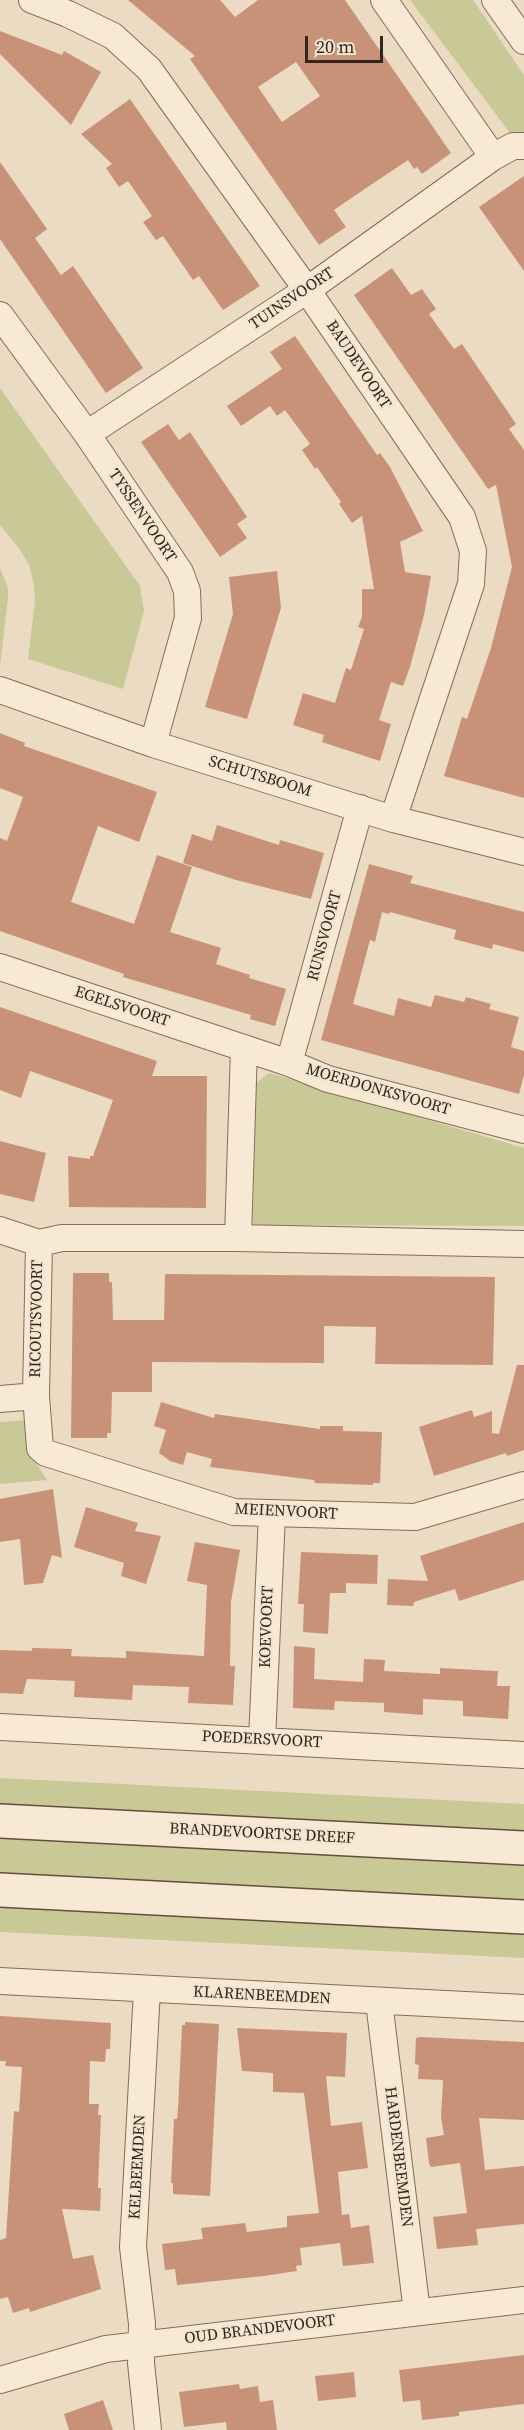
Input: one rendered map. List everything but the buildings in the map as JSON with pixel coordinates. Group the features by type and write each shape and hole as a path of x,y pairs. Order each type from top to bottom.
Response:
{"main road":[{"name":"BRANDEVOORTSE DREEF","path":"0,1821 524,1848"},
{"path":"0,1890 524,1917"}],"street":[{"name":"BAUDEVOORT","path":"32,0 68,14 113,36 149,69 307,290 462,517 474,551 471,584 393,819"},
{"path":"384,0 493,157"},
{"path":"495,0 524,41"},
{"name":"TUINSVOORT","path":"87,434 307,290 493,157 513,146 524,146"},
{"name":"TYSSENVOORT","path":"0,315 87,434 180,572 187,591 188,618 153,744"},
{"name":"SCHUTSBOOM","path":"0,690 153,744 393,819 524,852"},
{"name":"RUNSVOORT","path":"289,1063 360,808"},
{"name":"EGELSVOORT","path":"0,967 244,1048"},
{"path":"238,1238 244,1048"},
{"name":"MOERDONKSVOORT","path":"244,1048 328,1079 524,1130"},
{"path":"0,1230 39,1243 62,1238 238,1238 524,1244"},
{"name":"RICOUTSVOORT","path":"39,1243 36,1396 40,1448 52,1456"},
{"name":"RICOUTSVOORT","path":"0,1399 36,1396"},
{"name":"MEIENVOORT","path":"52,1456 234,1512 415,1517 524,1485"},
{"name":"KOEVOORT","path":"262,1740 272,1514"},
{"name":"POEDERSVOORT","path":"0,1727 524,1755"},
{"name":"KLARENBEEMDEN","path":"0,1981 524,2008"},
{"name":"KELBEEMDEN","path":"147,1990 133,2247 142,2324 141,2363 148,2430"},
{"name":"HARDENBEEMDEN","path":"379,2002 417,2312"},
{"name":"OUD BRANDEVOORT","path":"0,2380 106,2349 524,2300"}],"green space":[{"path":"410,0 473,0 524,75 524,133 510,133"},
{"path":"0,388 140,586 144,611 123,689 28,659 35,600 34,585 29,565 0,525"},
{"path":"0,568 8,588 8,599 0,665"},
{"path":"269,1073 524,1148 524,1226 253,1225 255,1084"},
{"path":"28,1420 29,1452 47,1480 0,1484 0,1422"},
{"path":"0,1778 524,1804 524,1840 0,1814"},
{"path":"0,1827 524,1853 524,1909 0,1883"},
{"path":"0,1896 524,1922 524,1958 0,1932"}]}
